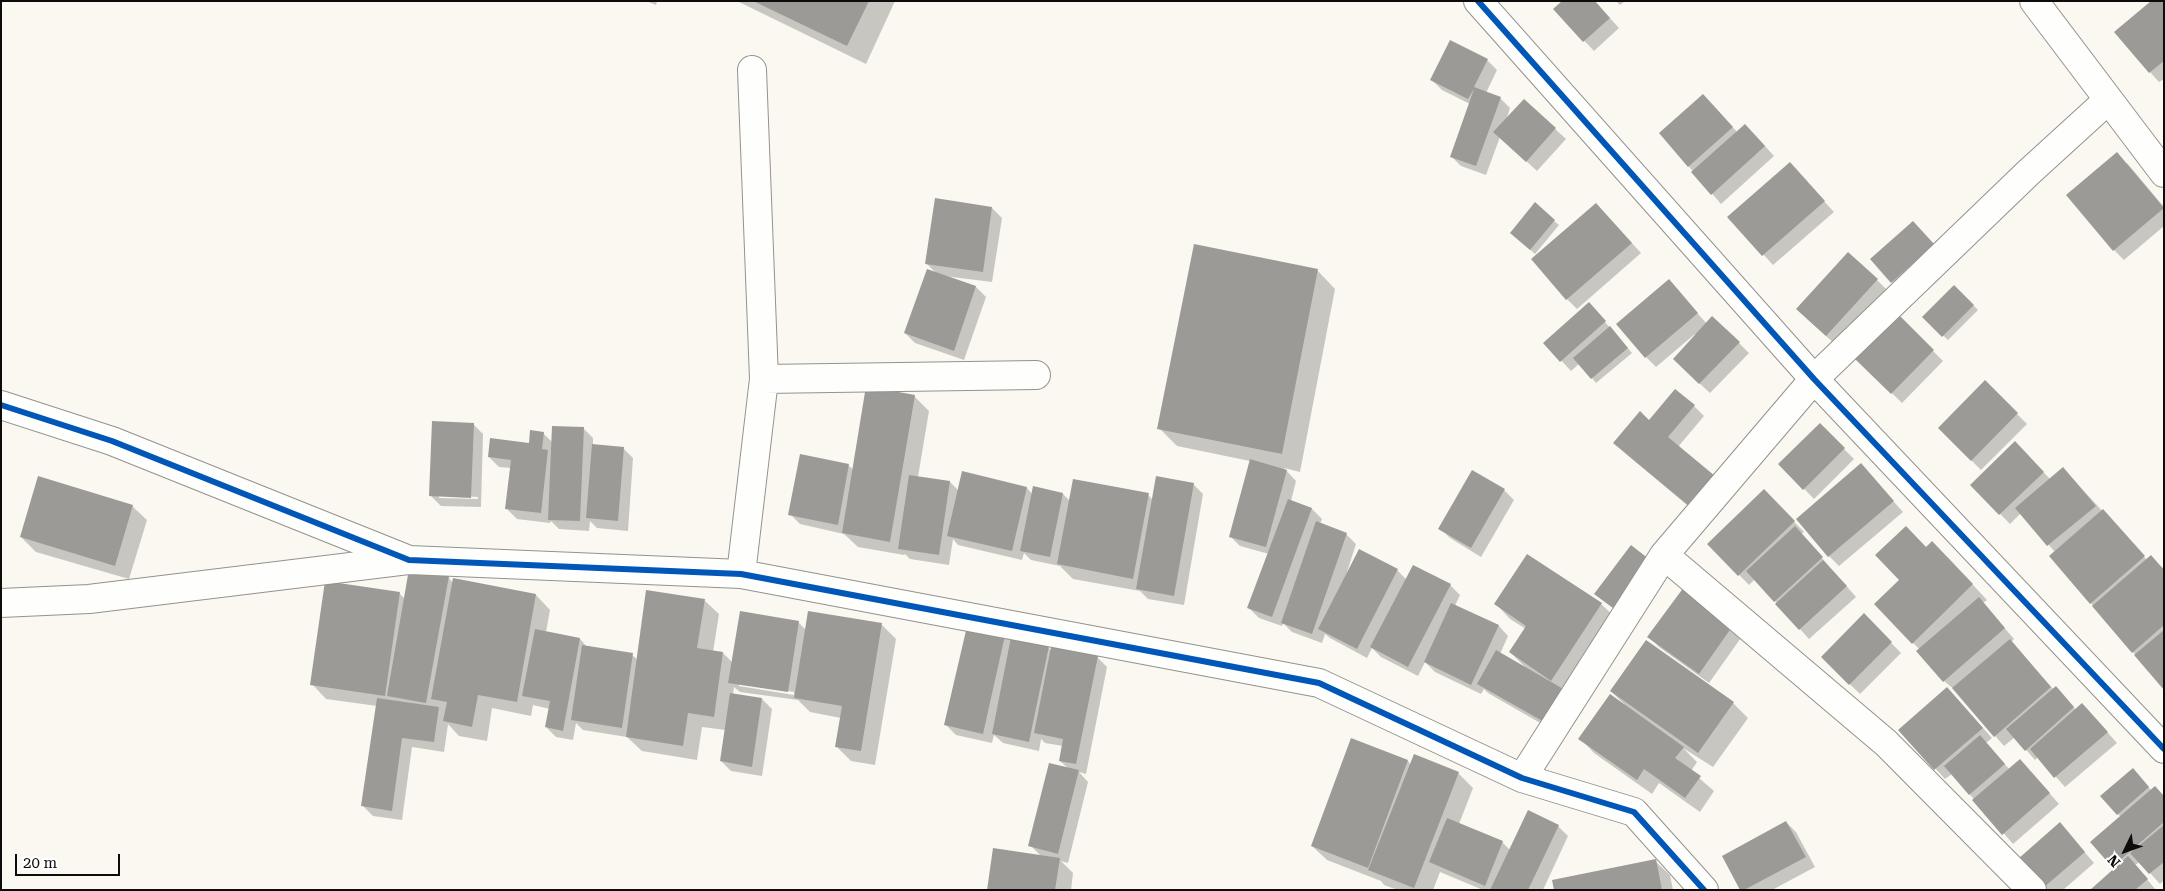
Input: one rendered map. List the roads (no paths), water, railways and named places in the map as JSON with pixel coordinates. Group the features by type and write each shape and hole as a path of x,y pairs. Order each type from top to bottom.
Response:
{"street":[{"path":"1478,1 1814,379 2164,749"},
{"path":"2048,6 2108,100 2164,173"},
{"path":"741,574 764,379 752,70"},
{"path":"1522,778 1664,555 1814,379 2029,172 2108,100"},
{"path":"764,379 1036,375"},
{"path":"1,405 112,441 409,560"},
{"path":"1664,555 1886,743 2032,890"},
{"path":"1,603 90,599 409,560 741,574 1319,683 1522,778 1634,812 1704,890"}]}
